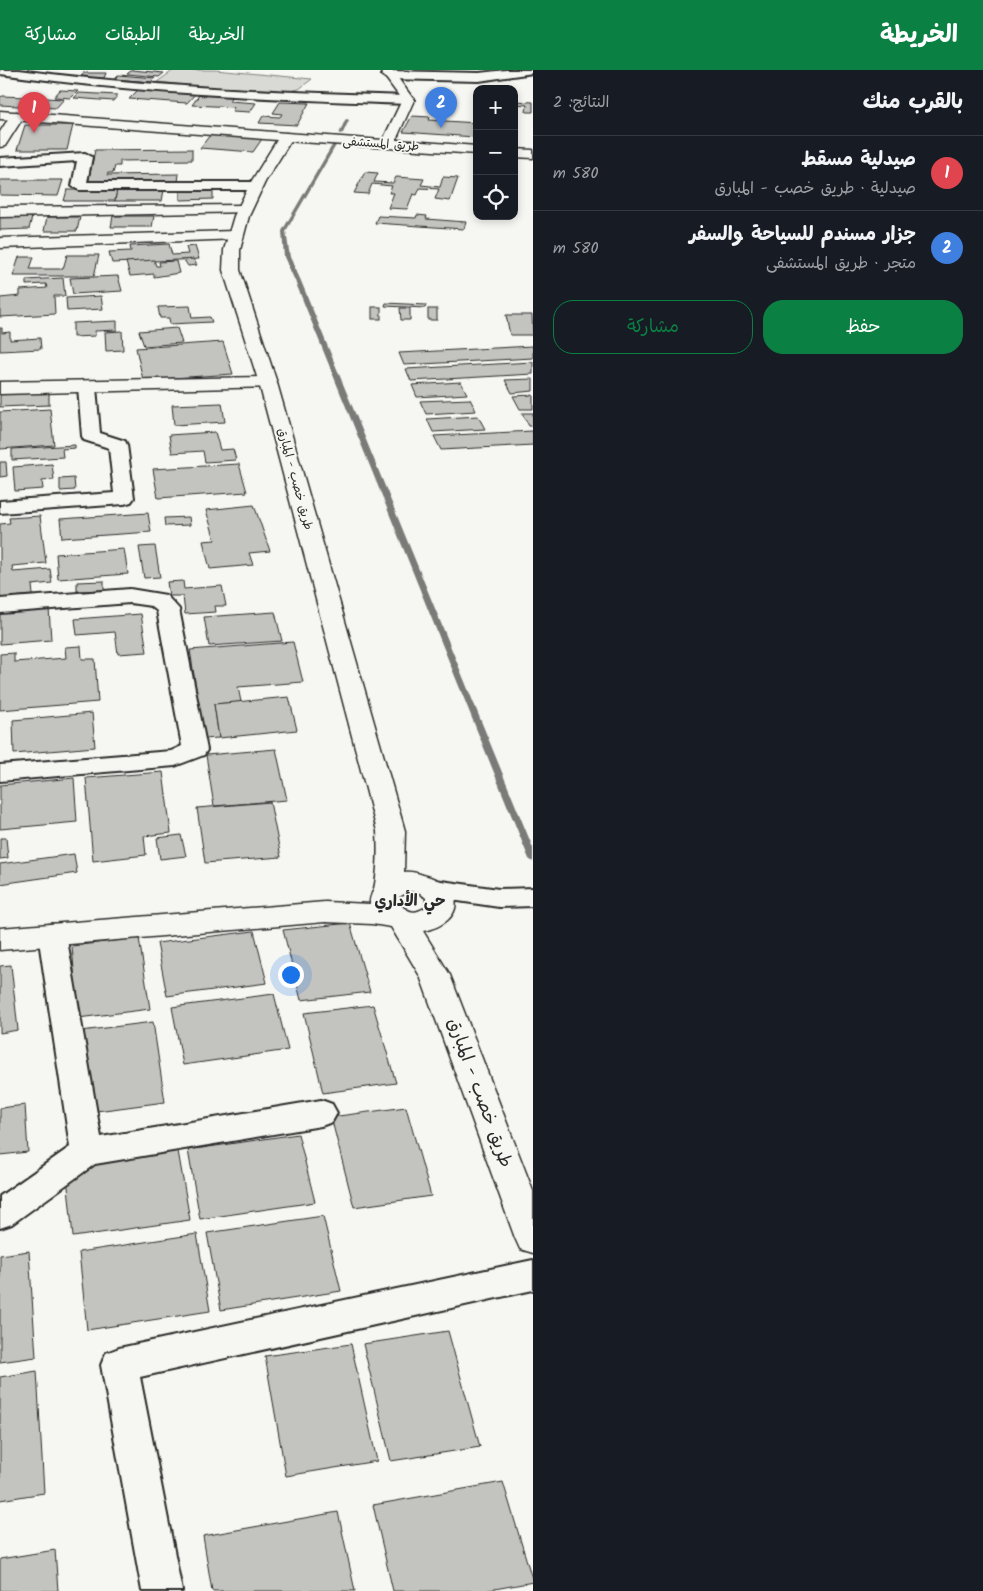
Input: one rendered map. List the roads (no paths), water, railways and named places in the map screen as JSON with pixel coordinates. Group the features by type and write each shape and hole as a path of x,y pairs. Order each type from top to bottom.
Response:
{"main road":[{"path":"387,73 408,100 388,144"},
{"name":"طريق المستشفى","path":"0,115 473,150"},
{"path":"0,143 17,116"},
{"name":"طريق خصب - المبارق","path":"286,137 254,186 234,236 231,267 268,383 391,831 391,869 387,890"},
{"path":"518,152 533,154"},
{"path":"0,212 246,209"},
{"path":"0,243 234,236"},
{"path":"0,388 268,383"},
{"name":"طريق خصب - المبارق","path":"391,831 434,900 435,975"},
{"path":"0,939 325,912 372,914 424,922 434,900 410,881 394,885 387,890 325,912"},
{"path":"387,890 383,902 385,908 398,919"},
{"name":"طريق خصب - المبارق","path":"398,919 435,975 533,1238"}],"street":[{"path":"387,73 479,77 533,70"},
{"path":"0,71 62,80 277,96 408,100"},
{"path":"0,162 84,157 80,186 254,186"},
{"path":"0,175 18,174"},
{"path":"64,174 83,174"},
{"path":"0,507 124,498 118,445 91,436 87,387"},
{"path":"0,606 130,596 158,600 168,610 194,750 175,758 0,773"},
{"path":"434,900 533,897"},
{"path":"52,934 87,1152"},
{"path":"0,1214 87,1152 321,1114"},
{"path":"162,1591 119,1365 533,1274"}],"waterway":[{"path":"341,133 347,120"},
{"path":"336,142 284,231 287,257 533,859"}],"place":[{"name":"جزار مسندم للسياحة والسفر","path":"441,128"},
{"name":"صيدلية مسقط","path":"34,133"}],"district":[{"name":"حي الأداري","path":"410,901"}]}
